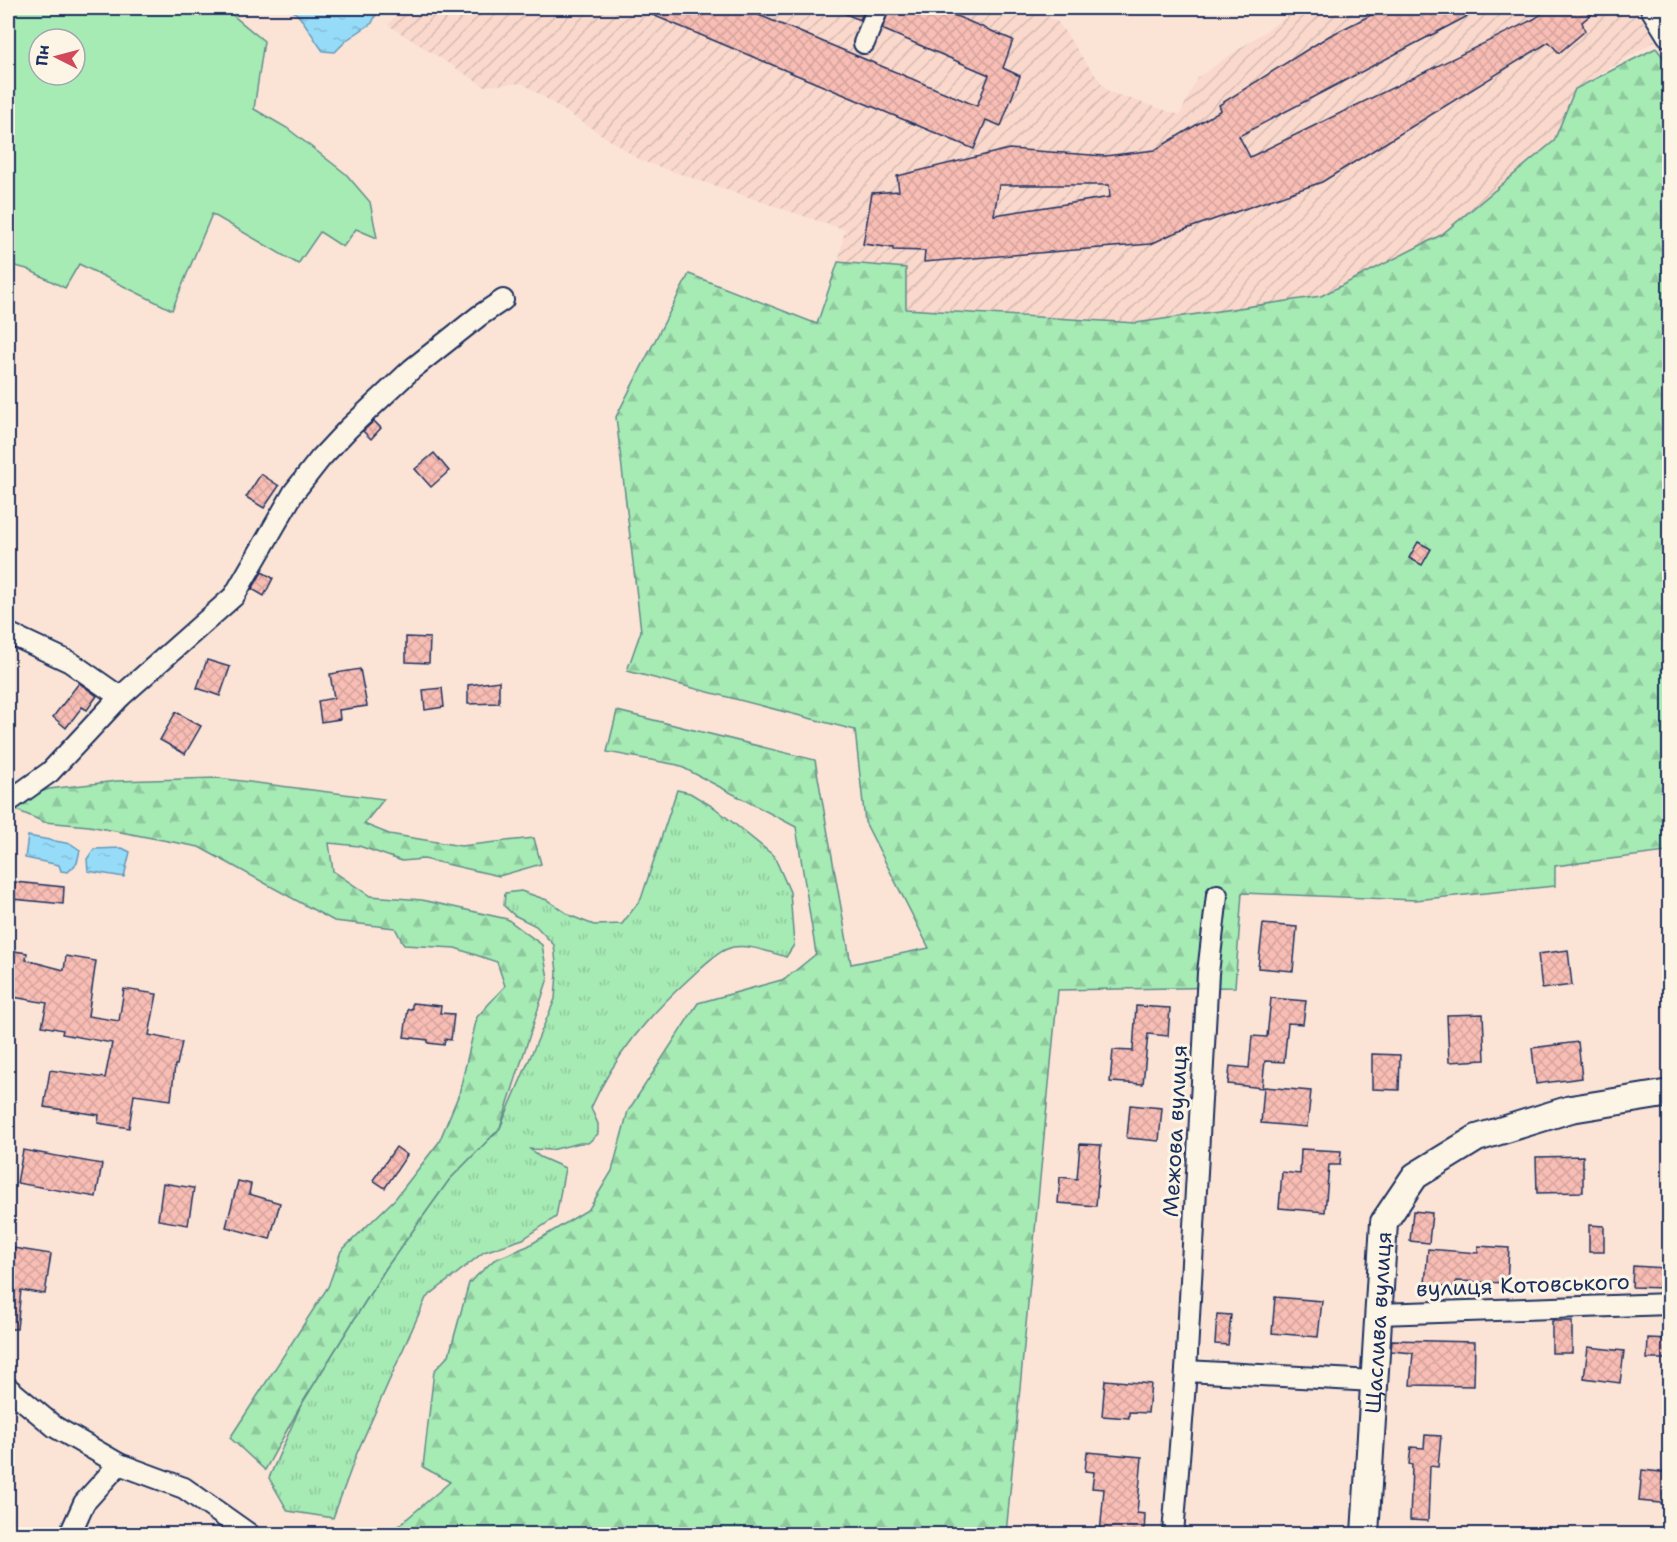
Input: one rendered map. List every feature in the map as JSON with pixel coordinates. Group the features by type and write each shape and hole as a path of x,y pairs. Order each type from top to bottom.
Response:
{"street":[{"path":"864,43 878,8"},
{"path":"1654,8 1670,34"},
{"path":"8,802 50,772 120,697 234,596 294,492 348,429 412,369 503,300"},
{"path":"8,633 70,662 120,697"},
{"name":"Межова вулиця","path":"1173,1534 1186,1371 1208,973 1217,895"},
{"name":"Щаслива вулиця","path":"1365,1534 1384,1222 1415,1176 1477,1138 1571,1109 1670,1093"},
{"name":"вулиця Котовського","path":"1379,1314 1670,1304"},
{"path":"1186,1371 1374,1381"},
{"path":"8,1388 55,1427 119,1464 184,1488 249,1534"},
{"path":"70,1534 84,1503 119,1464"}],"shaded area":[{"path":"401,8 1033,8 1058,22 1109,92 1180,115 1197,78 1299,8 1636,8 1655,41 1575,89 1554,141 1441,235 1321,296 1136,323 905,309 906,268 838,262 845,230 642,161 522,83 484,86 388,25"}],"green space":[{"path":"8,8 224,8 264,41 254,109 287,128 346,174 370,202 377,238 356,229 343,247 320,232 298,264 212,214 172,310 79,264 65,288 27,269 8,264"},
{"path":"1656,48 1670,66 1669,878 1666,852 1555,866 1555,886 1415,900 1242,893 1235,987 1058,990 1006,1534 389,1534 450,1482 423,1467 434,1371 449,1355 469,1283 494,1260 528,1246 589,1209 612,1171 628,1111 698,1003 785,979 816,954 796,827 678,765 607,752 617,711 815,760 851,964 929,948 865,822 855,730 627,671 641,631 616,417 689,274 817,324 838,262 906,268 906,309 1136,323 1321,296 1441,235 1554,141 1575,89"},
{"path":"218,778 384,799 364,824 389,834 461,846 534,838 541,864 499,876 424,859 402,861 359,846 329,843 333,871 370,896 422,900 507,919 542,945 548,978 500,1128 449,1180 386,1268 301,1405 265,1470 230,1438 328,1287 341,1251 395,1199 439,1142 459,1094 477,1017 505,986 497,962 455,948 404,945 395,928 334,921 199,847 89,826 44,822 14,809 23,798 49,789 117,781"},
{"path":"677,790 690,793 715,808 774,856 790,892 794,945 786,957 756,948 733,947 722,951 676,991 647,1021 610,1071 591,1108 598,1124 598,1134 588,1143 551,1150 530,1149 540,1157 565,1168 556,1217 523,1239 484,1252 426,1298 357,1453 333,1518 288,1511 269,1478 301,1405 386,1268 449,1180 500,1128 555,999 557,973 554,945 536,926 514,915 504,906 505,893 521,891 547,900 571,916 594,925 622,924 641,899"}],"water":[{"path":"289,8 379,8 372,23 348,39 335,52 323,51 303,22"},
{"path":"28,836 71,844 80,850 77,863 68,872 61,871 59,865 25,858"},
{"path":"122,848 130,852 124,877 88,871 87,859 94,849"}],"building":[{"path":"636,8 742,8 977,106 989,75 882,29 890,8 937,8 1013,40 1003,68 1020,76 1001,126 986,120 974,149"},
{"path":"832,8 865,8 860,20"},
{"path":"1385,8 1483,8 1239,136 1250,157 1534,19 1550,8 1599,8 1582,22 1585,31 1559,53 1549,42 1322,182 1172,234 1151,244 924,262 925,251 893,250 893,248 863,244 872,193 899,191 897,176 1009,149 1105,156 1155,150 1221,110 1219,105 1329,36","holes":["999,185 1109,185 1110,197 994,215"]},
{"path":"374,421 381,428 371,439 363,431"},
{"path":"434,453 449,471 431,487 415,469"},
{"path":"261,474 279,486 264,508 246,497"},
{"path":"1418,542 1431,549 1422,565 1409,558"},
{"path":"262,572 273,578 264,596 252,589"},
{"path":"406,637 430,638 429,663 406,662"},
{"path":"207,660 230,667 220,696 197,688"},
{"path":"360,669 367,706 339,710 340,719 321,722 318,701 334,698 330,674"},
{"path":"499,681 499,703 468,704 468,685"},
{"path":"79,683 97,696 87,710 82,707 66,728 53,717"},
{"path":"442,688 444,707 425,710 423,690"},
{"path":"176,712 201,726 185,754 160,740"},
{"path":"15,882 64,887 63,904 13,899"},
{"path":"1263,924 1297,927 1293,971 1258,968"},
{"path":"8,950 27,953 26,960 64,970 66,956 96,961 88,1016 119,1021 124,989 157,994 149,1035 182,1042 177,1065 175,1065 171,1100 134,1095 129,1128 98,1123 99,1115 44,1107 50,1070 105,1078 112,1043 62,1034 63,1030 42,1026 47,1003 8,996"},
{"path":"1568,950 1572,985 1542,989 1538,954"},
{"path":"1271,998 1306,1001 1303,1024 1288,1023 1284,1062 1265,1061 1262,1088 1228,1084 1230,1066 1249,1068 1252,1036 1267,1037"},
{"path":"412,1003 441,1006 440,1013 454,1014 451,1040 445,1039 444,1045 404,1037 408,1009 412,1009"},
{"path":"1136,1006 1170,1008 1168,1036 1148,1034 1143,1084 1110,1082 1113,1050 1133,1051"},
{"path":"1483,1014 1485,1060 1449,1062 1447,1015"},
{"path":"1578,1042 1582,1078 1536,1084 1532,1048"},
{"path":"1372,1054 1400,1055 1399,1090 1372,1089"},
{"path":"1264,1087 1311,1091 1307,1127 1261,1123"},
{"path":"1130,1105 1162,1108 1159,1141 1127,1138"},
{"path":"1080,1144 1101,1145 1096,1206 1058,1203 1060,1177 1077,1179"},
{"path":"396,1147 407,1155 385,1188 373,1180"},
{"path":"1301,1149 1341,1151 1340,1165 1329,1165 1325,1212 1279,1208 1282,1172 1300,1174"},
{"path":"23,1150 102,1164 96,1197 17,1183"},
{"path":"1583,1156 1583,1192 1537,1193 1536,1157"},
{"path":"238,1181 251,1184 249,1194 280,1203 270,1239 226,1227"},
{"path":"163,1183 194,1188 188,1225 158,1220"},
{"path":"1413,1211 1432,1213 1429,1243 1410,1241"},
{"path":"1589,1225 1604,1226 1604,1252 1589,1252"},
{"path":"1478,1246 1509,1248 1507,1283 1456,1281 1456,1287 1425,1284 1428,1249 1478,1253"},
{"path":"13,1248 51,1254 45,1294 21,1290 17,1329 8,1329 8,1282"},
{"path":"1633,1266 1665,1268 1664,1288 1632,1287"},
{"path":"1275,1297 1322,1301 1318,1337 1272,1333"},
{"path":"1217,1314 1231,1315 1228,1345 1215,1344"},
{"path":"1552,1321 1572,1321 1572,1353 1552,1353"},
{"path":"1648,1338 1670,1339 1670,1359 1647,1359"},
{"path":"1392,1340 1475,1342 1474,1386 1410,1385 1413,1353 1391,1351"},
{"path":"1588,1347 1624,1351 1620,1383 1584,1378"},
{"path":"1105,1380 1151,1384 1148,1413 1129,1412 1129,1418 1102,1416"},
{"path":"1425,1435 1441,1436 1438,1467 1430,1466 1428,1521 1410,1520 1411,1447 1424,1448"},
{"path":"1087,1452 1142,1457 1137,1513 1145,1514 1144,1534 1100,1534 1104,1489 1092,1488 1094,1472 1085,1471"},
{"path":"1642,1470 1670,1473 1670,1504 1639,1501"}]}
